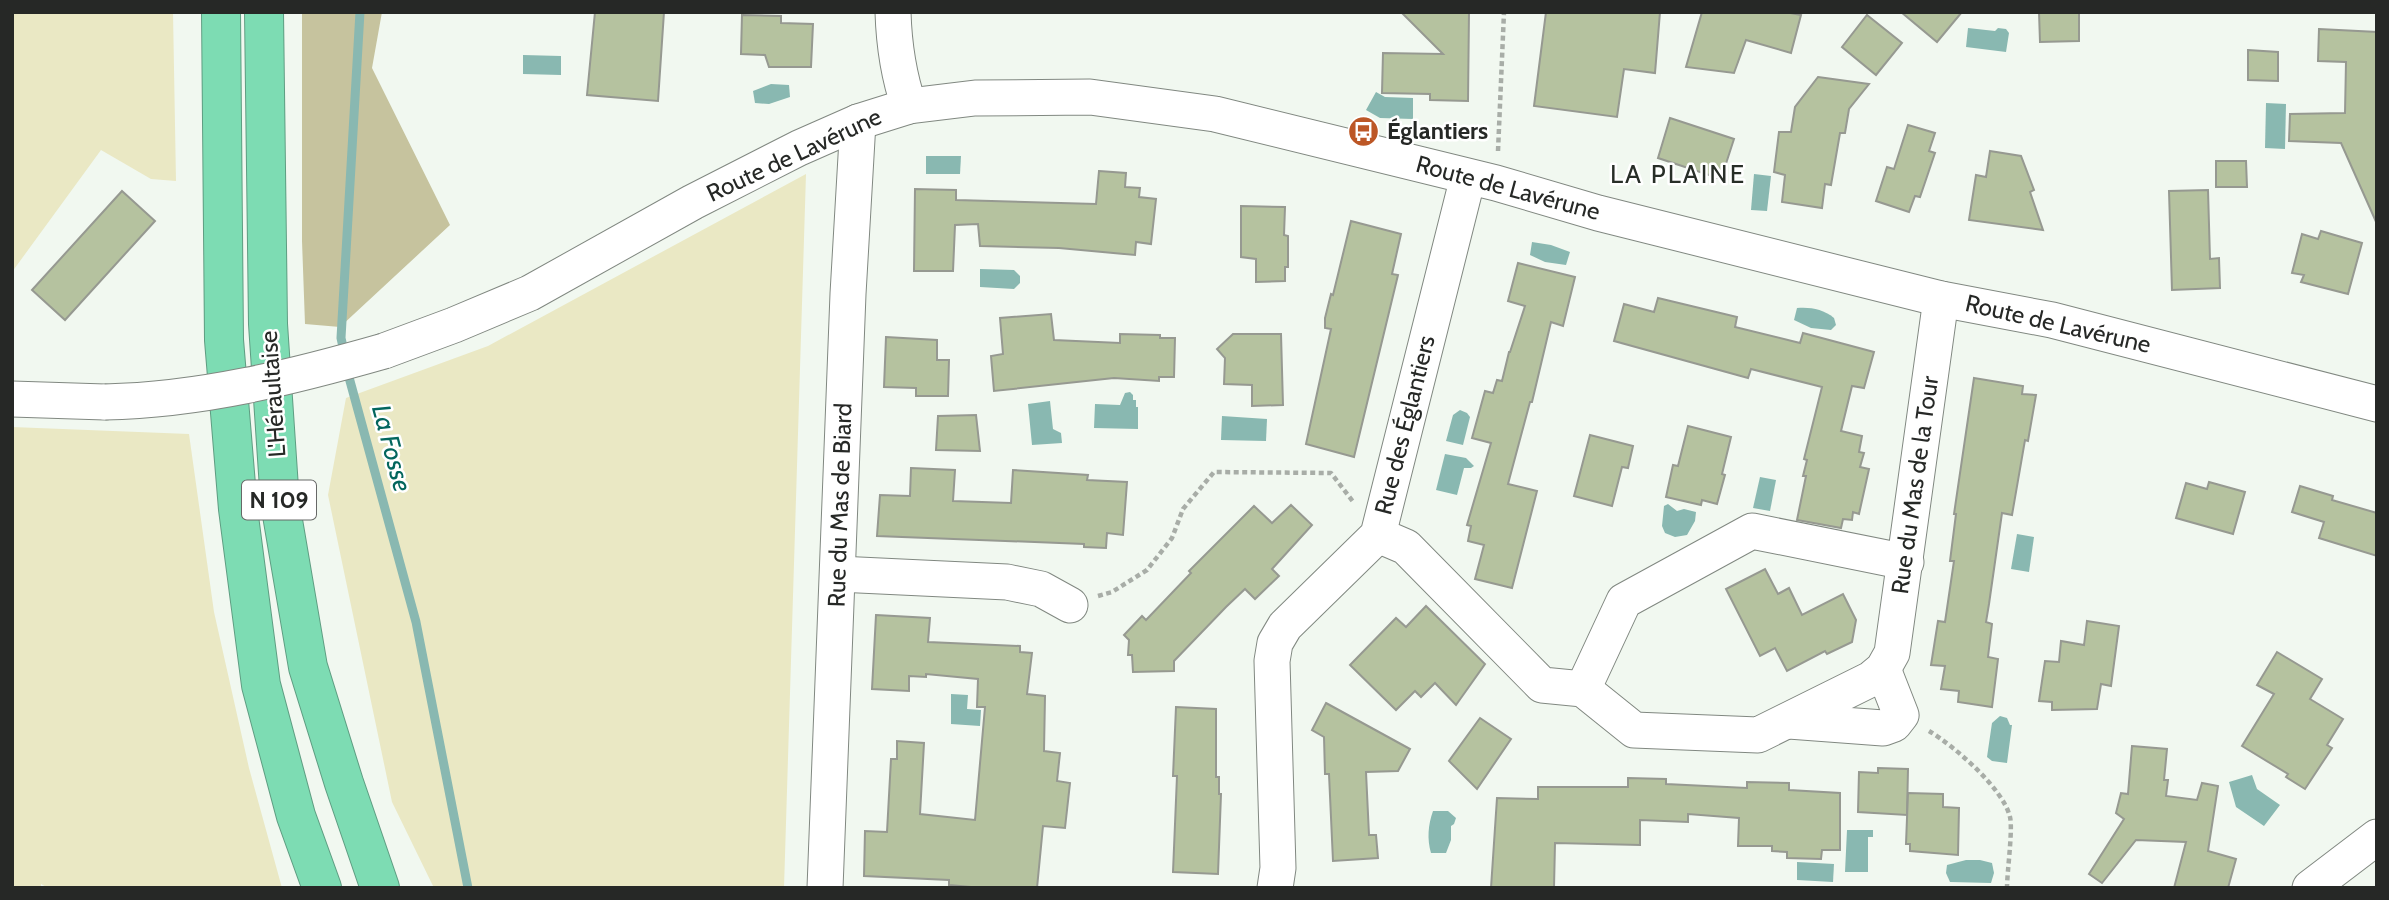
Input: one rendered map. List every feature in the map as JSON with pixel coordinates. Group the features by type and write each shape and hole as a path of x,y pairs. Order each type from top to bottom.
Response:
{"highway":[{"name":"L'Héraultaise","path":"221,12 224,340 238,509 261,685 296,816 322,888"},
{"name":"L'Héraultaise","path":"264,12 268,324 279,503 308,667 380,888"}],"street":[{"path":"893,12 894,47 899,78 909,106"},
{"name":"Route de Lavérune","path":"12,399 105,402 184,397 296,376 384,351 454,326 530,293 693,202 799,148 858,122 909,106 975,98 1090,97 1215,114 1941,299 2052,320 2377,404"},
{"name":"Rue du Mas de Biard","path":"825,888 848,294 858,122"},
{"name":"Rue des Églantiers","path":"1275,888 1278,868 1272,661 1275,643 1285,626 1378,535 1482,180"},
{"name":"Rue du Mas de la Tour","path":"1883,669 1892,653 1941,299"},
{"path":"1583,689 1624,601 1752,531 1906,562"},
{"path":"1378,535 1406,547 1542,685 1583,689 1634,730 1758,735 1786,721 1871,680 1883,669 1901,715 1894,724 1883,728 1786,721"},
{"path":"838,574 1007,582 1041,589 1070,605"},
{"path":"2309,888 2377,837"}],"path":[{"path":"1482,180 1504,12"},
{"path":"1070,605 1112,592 1147,570 1172,538 1183,509 1214,472 1331,473 1378,535"},
{"path":"1901,715 1940,738 1991,783 2010,817 2007,888"}],"shaded area":[{"path":"12,12 173,12 176,181 151,179 101,150 12,272"},
{"path":"302,12 382,12 372,68 450,225 340,327 305,324 302,241"},
{"path":"806,174 784,888 434,888 392,802 328,495 346,398 488,346"},
{"path":"12,427 189,434 214,612 249,768 282,888 48,888 41,884 41,888 12,888"}],"water":[{"path":"1968,28 1995,31 1998,28 2006,29 2009,33 2006,52 1966,47"},
{"path":"523,55 561,56 561,75 523,74"},
{"path":"771,84 789,85 790,97 769,104 755,103 753,91"},
{"path":"1376,92 1385,97 1413,98 1413,119 1380,118 1366,110"},
{"path":"2266,103 2286,104 2285,149 2265,148"},
{"path":"926,156 961,156 960,174 926,174"},
{"path":"1754,174 1771,176 1767,211 1751,210"},
{"path":"1532,242 1570,252 1566,265 1545,262 1530,255"},
{"path":"980,269 1014,270 1020,276 1020,283 1014,289 980,287"},
{"path":"1797,308 1826,312 1834,318 1836,325 1831,330 1811,328 1794,320"},
{"path":"1130,392 1138,407 1138,429 1094,428 1095,404 1120,405 1125,393"},
{"path":"1050,401 1053,429 1061,433 1062,443 1032,445 1028,404"},
{"path":"1460,410 1470,417 1463,445 1446,441 1453,415"},
{"path":"1222,416 1267,419 1266,441 1221,440"},
{"path":"1445,454 1466,458 1474,466 1464,468 1457,495 1436,490"},
{"path":"1760,477 1776,480 1770,511 1753,508"},
{"path":"1668,504 1677,511 1684,509 1696,512 1695,521 1687,535 1675,537 1665,533 1662,526 1664,506"},
{"path":"2017,534 2034,537 2029,572 2011,569"},
{"path":"951,694 968,695 967,709 981,710 980,726 951,724"},
{"path":"2000,716 2007,718 2012,725 2007,763 1992,761 1987,757 1992,723"},
{"path":"2252,775 2257,789 2280,805 2264,826 2236,807 2229,782"},
{"path":"1433,811 1448,811 1456,818 1451,826 1451,840 1446,853 1431,853 1429,832"},
{"path":"1847,830 1873,830 1873,837 1868,837 1868,872 1845,872"},
{"path":"1966,860 1992,863 1994,873 1991,883 1950,882 1946,873 1947,865"},
{"path":"1797,862 1834,864 1833,882 1797,880"}],"building":[{"path":"595,12 664,12 658,101 587,95"},
{"path":"1401,12 1469,12 1468,101 1430,100 1430,94 1382,93 1383,53 1443,54"},
{"path":"1546,12 1660,12 1655,73 1624,69 1617,117 1534,106"},
{"path":"1702,12 1785,12 1801,15 1791,53 1746,40 1734,73 1686,67"},
{"path":"1901,12 1962,12 1937,42"},
{"path":"2039,12 2079,12 2079,41 2040,42"},
{"path":"742,15 781,16 781,23 813,24 811,67 769,67 765,55 741,54"},
{"path":"1867,15 1902,43 1876,75 1842,47"},
{"path":"2319,29 2377,32 2377,224 2341,143 2289,141 2290,114 2345,113 2346,62 2318,61"},
{"path":"2248,50 2278,52 2278,81 2248,80"},
{"path":"1818,77 1869,84 1849,109 1845,133 1840,133 1831,185 1825,184 1822,208 1782,202 1785,175 1774,172 1779,132 1791,132 1795,107"},
{"path":"1670,118 1734,139 1721,179 1658,158"},
{"path":"1908,125 1935,133 1929,151 1935,153 1920,197 1915,196 1909,212 1876,201 1887,167 1894,169"},
{"path":"1990,151 2021,156 2034,190 2030,192 2043,230 1969,220 1976,175 1986,177"},
{"path":"2216,161 2246,161 2247,187 2216,187"},
{"path":"1099,171 1126,173 1125,187 1140,188 1139,197 1156,199 1151,244 1136,242 1135,255 1059,248 980,246 978,224 955,225 953,271 914,271 915,189 956,190 956,200 1096,204"},
{"path":"2208,190 2210,259 2219,258 2220,288 2172,290 2169,191"},
{"path":"122,191 155,221 65,320 32,290"},
{"path":"1241,206 1285,207 1284,235 1288,236 1288,267 1285,267 1285,281 1256,282 1256,259 1241,257"},
{"path":"1351,221 1401,234 1392,274 1398,275 1354,457 1306,444 1331,329 1325,328 1325,318"},
{"path":"2321,231 2362,243 2348,294 2301,282 2304,275 2292,273 2302,234 2318,239"},
{"path":"1518,263 1575,277 1563,326 1551,322 1532,402 1508,484 1537,491 1512,588 1475,579 1484,545 1468,541 1471,526 1467,525 1491,443 1472,438 1485,391 1493,393 1497,380 1502,381 1525,306 1508,301"},
{"path":"1658,298 1737,317 1735,327 1800,343 1803,333 1874,352 1864,388 1852,386 1841,431 1862,436 1859,452 1864,453 1860,467 1869,469 1859,514 1853,512 1852,520 1843,519 1841,528 1797,520 1806,476 1803,476 1807,460 1804,459 1822,387 1751,369 1748,378 1614,341 1624,304 1654,312"},
{"path":"1051,314 1054,340 1120,343 1120,334 1175,338 1174,377 1159,377 1159,381 1114,378 994,391 991,356 1003,354 1000,318"},
{"path":"1233,334 1281,334 1283,405 1252,406 1252,385 1224,384 1225,358 1217,349"},
{"path":"886,337 937,340 937,360 949,360 948,396 916,396 916,388 884,387"},
{"path":"1974,378 2023,386 2022,394 2036,395 2012,515 2002,513 1986,622 1992,624 1988,657 1998,659 1992,707 1958,702 1959,691 1941,689 1945,666 1931,665 1938,621 1945,622 1954,561 1950,561 1954,514"},
{"path":"976,415 980,451 936,450 938,416"},
{"path":"1688,426 1731,437 1717,504 1702,500 1701,505 1666,497 1673,465 1678,466"},
{"path":"1590,435 1633,446 1628,468 1622,467 1612,506 1574,496"},
{"path":"911,468 955,470 953,501 1011,503 1013,470 1088,475 1087,480 1127,482 1123,535 1107,533 1106,548 1084,547 1084,544 877,536 880,495 910,496"},
{"path":"2209,482 2245,492 2233,534 2176,518 2186,483 2207,489"},
{"path":"2300,486 2333,496 2332,500 2377,513 2377,556 2319,538 2324,522 2292,512"},
{"path":"1291,505 1312,525 1272,569 1279,576 1255,599 1245,589 1174,661 1174,671 1133,672 1132,655 1128,655 1129,640 1124,635 1142,616 1146,620 1191,573 1189,571 1254,506 1272,523"},
{"path":"1765,569 1778,594 1789,588 1802,615 1843,594 1856,620 1852,642 1827,654 1825,651 1787,671 1775,648 1760,656 1726,589"},
{"path":"1426,606 1485,664 1456,705 1435,683 1421,697 1415,691 1396,710 1350,665 1396,618 1406,627"},
{"path":"876,615 930,618 928,642 1020,646 1020,652 1032,653 1027,694 1045,696 1044,751 1060,753 1057,781 1070,783 1065,828 1043,826 1037,888 982,888 949,885 949,880 864,876 865,831 887,832 891,759 897,759 897,741 924,743 920,814 975,820 985,707 977,707 978,679 926,674 926,677 909,676 909,691 872,689"},
{"path":"2087,621 2119,626 2111,686 2101,684 2097,709 2052,710 2052,702 2039,701 2045,661 2059,662 2061,641 2084,645"},
{"path":"2277,652 2322,679 2310,699 2343,719 2327,745 2332,748 2305,789 2286,777 2288,774 2242,746 2274,694 2257,685"},
{"path":"1326,703 1410,749 1398,771 1366,772 1369,835 1376,835 1378,858 1333,861 1329,774 1325,774 1324,737 1312,730"},
{"path":"1176,707 1216,709 1216,777 1219,777 1221,794 1218,874 1173,872 1177,776 1173,776"},
{"path":"1480,718 1511,739 1477,789 1449,761"},
{"path":"2132,746 2167,749 2164,780 2168,780 2166,796 2197,800 2202,783 2218,786 2208,851 2236,859 2228,888 2174,888 2186,842 2136,840 2102,883 2089,874 2124,819 2116,813 2121,793 2128,794"},
{"path":"1878,768 1908,769 1907,815 1858,812 1859,772 1878,773"},
{"path":"1628,778 1666,779 1666,784 1747,788 1747,782 1789,783 1789,790 1840,793 1840,850 1822,850 1821,859 1787,858 1787,852 1772,851 1772,846 1738,846 1739,818 1688,814 1688,822 1640,820 1640,845 1555,843 1554,888 1491,888 1497,798 1538,799 1538,787 1628,787"},
{"path":"1908,793 1943,794 1943,807 1959,808 1958,855 1910,851 1910,844 1906,844"}],"waterway":[{"name":"La Fosse","path":"345,356 341,338 360,12"},
{"name":"La Fosse","path":"347,370 416,622 468,888"}],"place":[{"name":"Églantiers","path":"1364,131"}],"district":[{"name":"LA PLAINE","path":"1678,174"}]}
